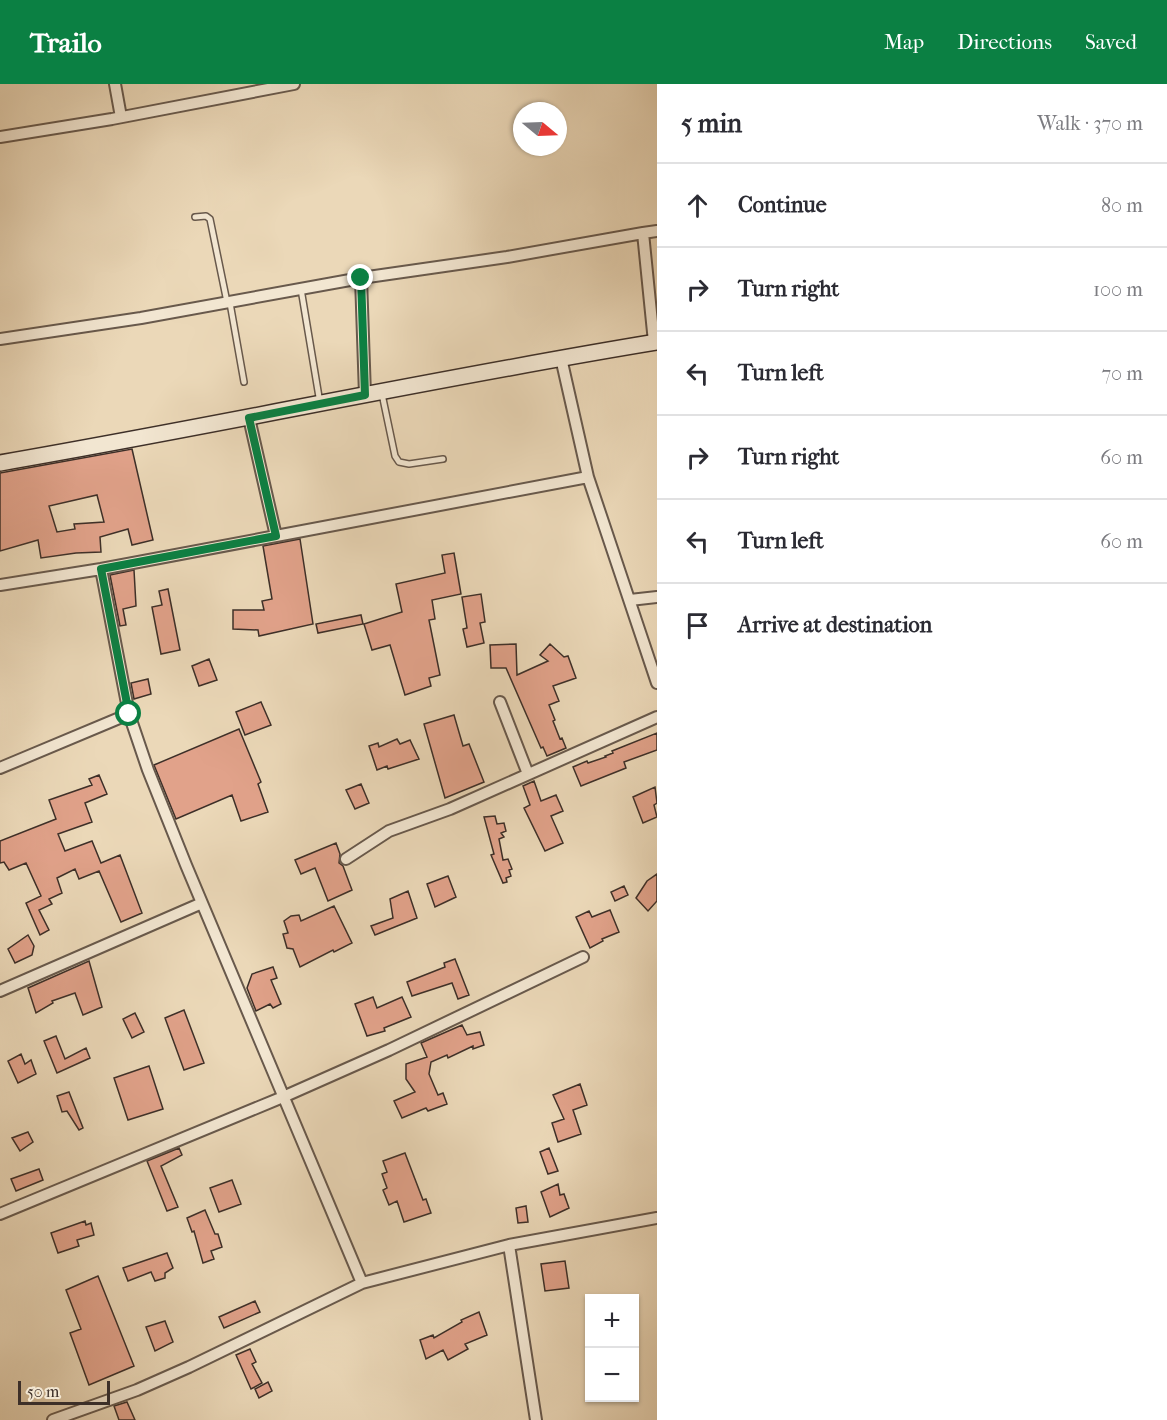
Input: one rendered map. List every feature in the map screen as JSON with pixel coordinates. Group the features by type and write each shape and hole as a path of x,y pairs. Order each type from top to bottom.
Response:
{"street":[{"path":"115,84 121,117"},
{"path":"0,137 294,84"},
{"path":"0,339 141,318 361,278 507,257 657,231"},
{"path":"0,463 249,418 561,357 656,342 643,233"},
{"path":"361,278 365,395"},
{"path":"561,357 588,477 657,683"},
{"path":"249,418 276,536"},
{"path":"0,585 101,569 588,477"},
{"path":"101,569 129,714 165,814 362,1283"},
{"path":"630,600 657,597"},
{"path":"500,702 528,774"},
{"path":"0,768 129,714"},
{"path":"346,860 390,831 450,809 657,717"},
{"path":"0,991 202,903"},
{"path":"0,1214 283,1097 389,1050 583,957"},
{"path":"53,1420 137,1390 248,1340 362,1283 509,1245 657,1218"},
{"path":"509,1245 536,1420"}],"lane":[{"path":"195,217 206,216 210,219 244,382"},
{"path":"302,289 320,404"},
{"path":"382,392 395,456 399,462 409,464 443,459"}],"building":[{"path":"132,449 153,540 132,545 128,529 100,537 101,552 41,558 38,540 0,551 0,473","holes":["97,495 104,522 74,524 75,529 57,532 49,506"]},
{"path":"300,539 313,624 259,636 258,630 233,629 233,610 264,610 262,601 272,599 263,546"},
{"path":"454,553 461,594 432,600 435,619 429,620 440,675 429,678 431,686 405,695 390,645 372,650 364,624 402,612 396,584 445,573 442,555"},
{"path":"134,570 136,606 123,609 126,625 120,626 110,575"},
{"path":"168,589 180,650 161,654 152,607 162,605 159,591"},
{"path":"481,594 485,622 480,623 484,643 467,647 463,629 467,628 462,597"},
{"path":"361,615 363,624 318,633 316,624"},
{"path":"516,644 517,675 548,661 540,655 550,644 564,657 568,656 576,678 553,686 559,701 549,705 560,739 562,738 566,748 547,756 543,747 541,748 506,668 491,668 490,645"},
{"path":"209,659 217,680 199,686 192,666"},
{"path":"148,679 151,694 134,699 131,683"},
{"path":"261,702 271,725 245,735 236,712"},
{"path":"454,715 463,746 469,744 484,782 445,798 424,724"},
{"path":"239,729 261,782 258,784 268,812 241,821 232,795 176,819 154,765"},
{"path":"657,733 657,750 624,762 626,768 581,786 573,767 606,757 613,753 612,751"},
{"path":"397,739 400,744 410,740 419,759 388,769 387,766 377,770 369,746 378,743 379,747"},
{"path":"99,775 107,794 85,803 92,822 58,834 65,851 92,841 101,863 120,855 142,913 121,922 99,871 79,879 75,869 57,878 62,893 49,899 52,904 39,910 49,930 40,935 26,903 41,896 26,863 9,870 4,862 0,863 0,841 56,819 49,800 92,785 89,779"},
{"path":"534,781 541,801 556,795 563,811 551,816 563,843 545,851 524,808 530,805 523,786"},
{"path":"361,784 369,803 355,809 346,790"},
{"path":"655,787 657,803 654,805 657,817 643,823 633,797"},
{"path":"495,816 497,824 504,823 506,831 501,833 504,837 499,839 503,860 508,859 512,869 509,870 511,876 506,878 507,882 503,883 491,855 494,854 484,817"},
{"path":"336,843 340,854 339,863 343,866 352,890 328,901 315,868 301,874 295,860"},
{"path":"657,874 657,901 648,911 636,898 647,881"},
{"path":"448,876 456,897 435,907 427,884"},
{"path":"624,886 628,895 615,901 611,892"},
{"path":"408,891 417,918 375,935 371,926 393,918 390,899"},
{"path":"334,906 352,943 300,967 293,949 287,948 283,934 288,933 284,921 291,916 299,915 301,921"},
{"path":"610,910 619,932 602,939 603,941 590,948 576,917 589,911 592,917"},
{"path":"28,935 34,946 32,955 15,963 8,949"},
{"path":"455,959 469,995 458,999 452,983 412,996 407,982 445,967 444,963"},
{"path":"89,961 102,1007 83,1015 75,993 52,1001 53,1003 36,1013 28,988"},
{"path":"273,967 277,978 271,980 281,1004 273,1008 270,1004 256,1011 247,988 252,974"},
{"path":"373,997 377,1008 402,997 411,1017 384,1028 385,1031 367,1036 355,1004"},
{"path":"184,1010 204,1063 184,1070 165,1018"},
{"path":"135,1013 144,1032 132,1038 123,1019"},
{"path":"462,1025 467,1035 480,1032 484,1045 473,1049 473,1046 448,1058 447,1055 431,1062 429,1074 438,1095 443,1093 447,1104 428,1111 426,1108 402,1118 394,1101 415,1092 406,1079 406,1064 427,1057 421,1043"},
{"path":"56,1036 65,1059 86,1048 90,1058 57,1073 44,1041"},
{"path":"21,1054 25,1064 31,1060 36,1074 18,1083 8,1061"},
{"path":"149,1066 163,1109 128,1120 114,1078"},
{"path":"580,1084 587,1105 573,1110 581,1134 558,1142 552,1123 564,1119 553,1095"},
{"path":"69,1092 83,1128 79,1130 67,1111 62,1112 57,1096"},
{"path":"28,1132 33,1142 20,1151 12,1138"},
{"path":"179,1148 182,1155 161,1166 178,1207 167,1211 147,1161"},
{"path":"549,1148 558,1171 548,1174 540,1152"},
{"path":"405,1153 423,1200 426,1199 431,1213 404,1222 397,1201 389,1205 383,1190 387,1188 382,1174 387,1172 383,1161"},
{"path":"39,1169 43,1180 16,1191 11,1179"},
{"path":"232,1180 241,1204 219,1212 210,1188"},
{"path":"558,1184 560,1195 564,1194 569,1208 550,1217 541,1192"},
{"path":"526,1206 528,1222 518,1223 516,1208"},
{"path":"205,1210 222,1247 211,1251 214,1259 203,1263 194,1231 192,1232 187,1218"},
{"path":"85,1221 86,1225 91,1223 94,1235 77,1240 79,1246 58,1253 51,1233"},
{"path":"167,1253 173,1268 165,1273 165,1278 155,1281 151,1272 128,1281 123,1268"},
{"path":"565,1261 569,1288 545,1291 541,1264"},
{"path":"98,1276 134,1366 89,1385 70,1333 81,1329 66,1290"},
{"path":"255,1301 260,1312 224,1328 219,1317"},
{"path":"479,1312 487,1335 465,1344 468,1349 448,1360 443,1350 426,1359 420,1340 433,1335 434,1338 462,1322 461,1320"},
{"path":"165,1321 173,1342 155,1351 146,1327"},
{"path":"250,1349 256,1362 252,1364 262,1383 251,1389 236,1355"},
{"path":"268,1382 272,1391 259,1398 255,1389"},
{"path":"127,1402 135,1420 119,1420 114,1406"}],"route":[{"path":"129,714 101,569 276,536 249,418 365,395 361,278"}]}
